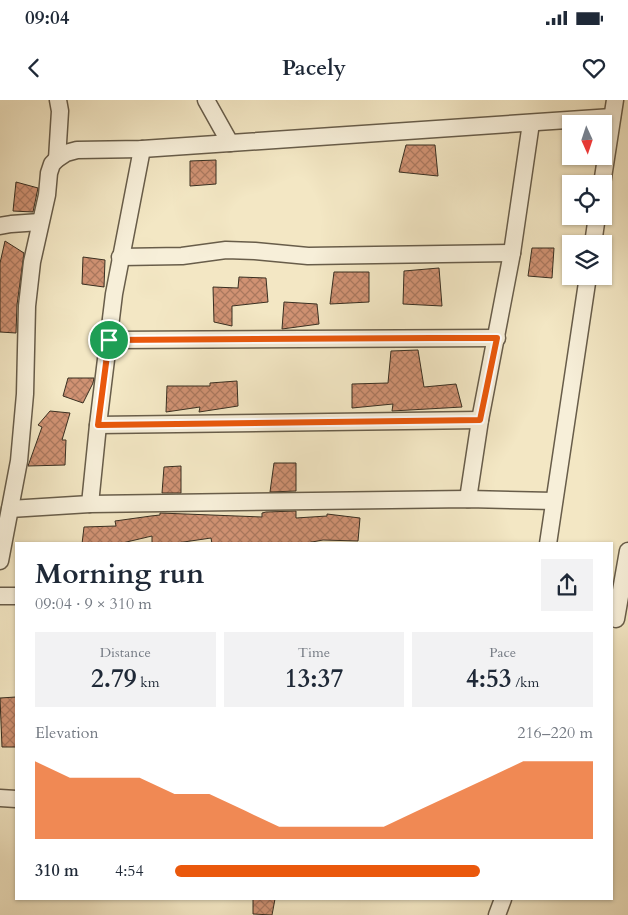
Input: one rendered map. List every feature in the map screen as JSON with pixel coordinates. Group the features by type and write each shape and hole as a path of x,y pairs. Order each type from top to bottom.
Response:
{"street":[{"path":"57,159 60,117 58,100"},
{"path":"206,100 230,143"},
{"path":"612,117 615,100"},
{"path":"0,561 19,461 24,404 27,306 32,262 47,195 48,173 52,164 57,159 77,150 142,149 562,121"},
{"path":"468,500 480,420 512,253 531,123"},
{"path":"90,504 114,294 142,149"},
{"path":"0,226 40,222"},
{"path":"120,257 182,256 226,250 308,256 512,253"},
{"path":"548,542 587,285"},
{"path":"109,340 497,338"},
{"path":"98,425 480,420"},
{"path":"10,509 90,504 468,500 554,502"},
{"path":"618,618 628,550"},
{"path":"0,596 15,596"},
{"path":"0,798 15,799"},
{"path":"497,915 503,900"}],"building":[{"path":"406,145 435,145 438,176 399,172"},
{"path":"216,160 216,184 190,186 190,161"},
{"path":"16,182 38,188 33,212 13,211"},
{"path":"5,241 24,253 17,305 16,333 0,332 0,263"},
{"path":"532,248 554,248 552,278 528,276"},
{"path":"83,257 105,260 104,287 82,284"},
{"path":"439,268 442,306 403,304 404,271"},
{"path":"334,272 369,272 369,302 330,304"},
{"path":"239,277 266,278 268,302 232,306 232,326 214,322 213,287 238,288"},
{"path":"284,302 317,304 319,324 282,329"},
{"path":"418,350 424,387 456,384 462,407 392,411 393,404 352,408 352,384 388,383 391,351"},
{"path":"68,378 94,378 83,403 63,396"},
{"path":"237,381 238,406 199,412 200,407 166,412 167,386 210,386 210,383"},
{"path":"50,411 70,413 62,440 66,440 65,465 28,466 42,427 38,425"},
{"path":"274,463 296,463 296,491 270,492"},
{"path":"181,466 181,493 162,493 164,467"},
{"path":"296,511 296,518 327,516 327,514 360,518 358,541 212,542 211,538 184,542 152,542 152,536 126,542 82,542 84,527 116,526 115,521 160,515 160,513 262,517 262,513"},
{"path":"15,697 15,747 2,747 0,698"},
{"path":"253,900 275,900 272,915 253,914"}],"route":[{"path":"432,338 497,338 480,420 98,425 109,340 432,338"}]}
